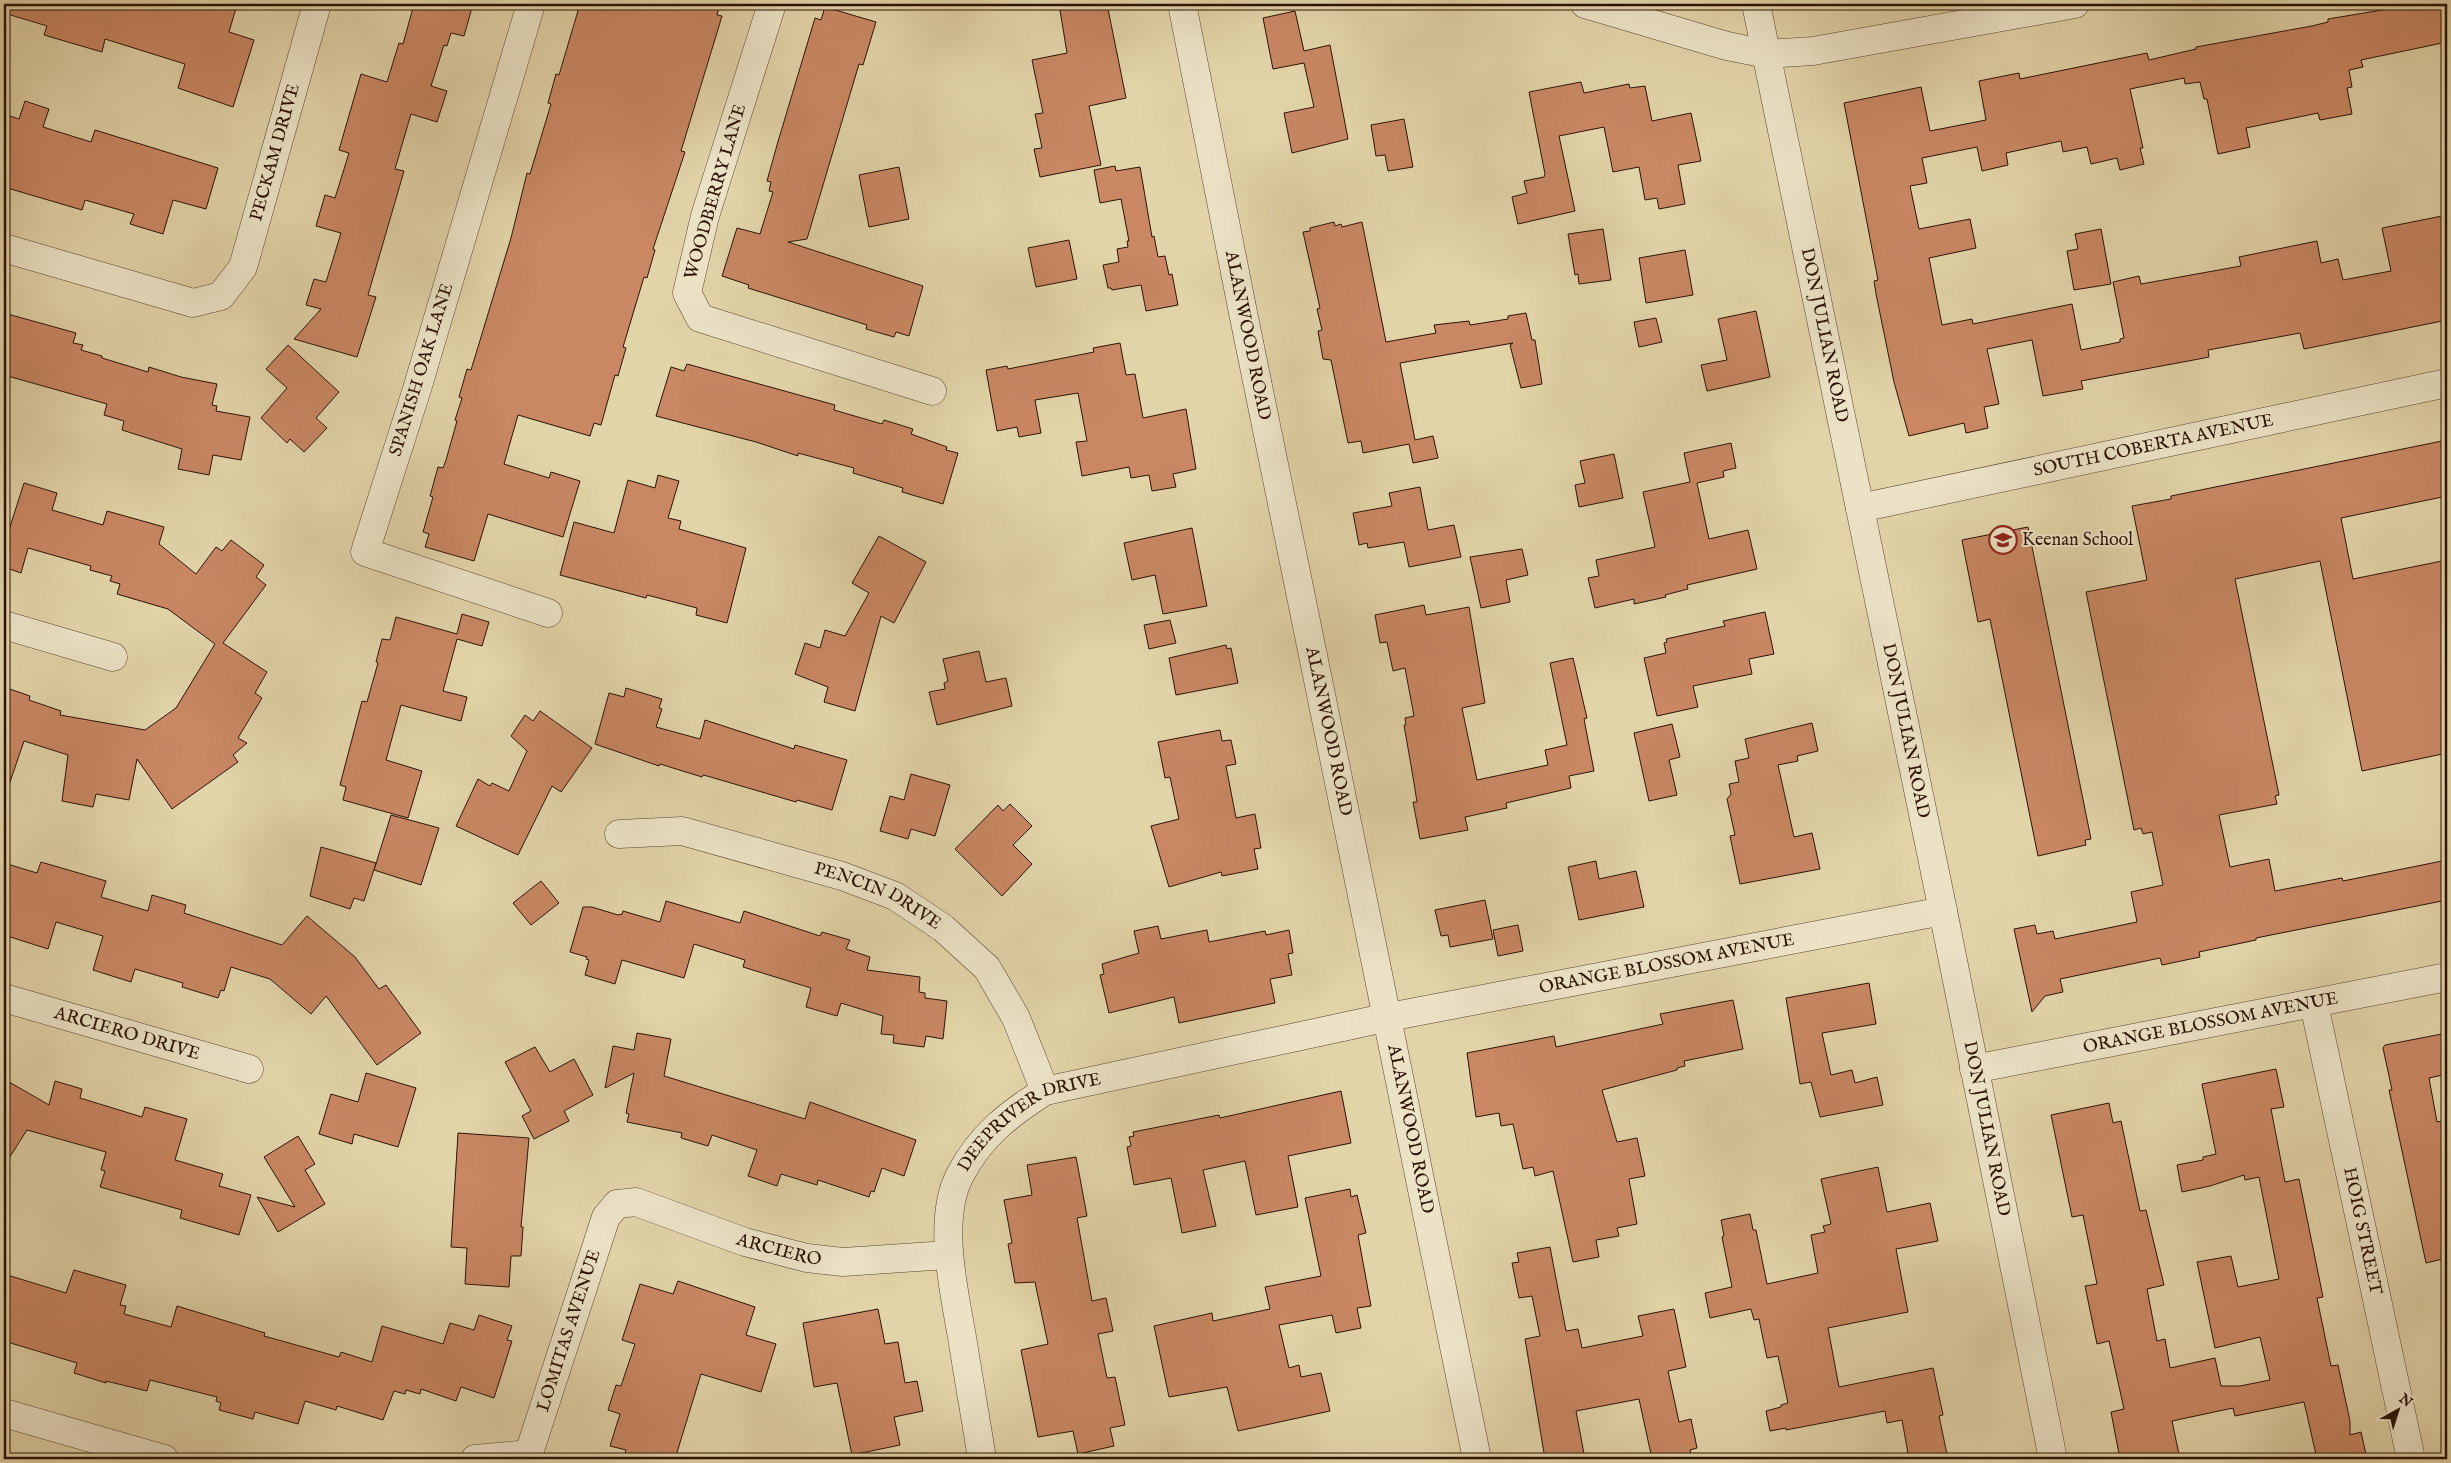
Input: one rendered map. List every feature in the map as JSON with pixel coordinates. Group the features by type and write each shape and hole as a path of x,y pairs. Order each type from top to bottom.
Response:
{"street":[{"name":"PECKAM DRIVE","path":"4,248 192,303 221,296 243,267 317,4"},
{"name":"SPANISH OAK LANE","path":"531,4 417,389 366,552 548,613"},
{"name":"WOODBERRY LANE","path":"772,4 705,216 687,293 700,318 932,391"},
{"name":"ALANWOOD ROAD","path":"1182,4 1241,305 1389,1017 1477,1459"},
{"path":"1585,4 1727,46 1767,54 1814,51 2075,4"},
{"name":"DON JULIAN ROAD","path":"1756,4 1943,911 2053,1459"},
{"name":"SOUTH COBERTA AVENUE","path":"1860,508 2447,383"},
{"path":"4,625 113,657"},
{"name":"PENCIN DRIVE","path":"619,834 682,831 842,876 895,896 943,928 987,968 1016,1018 1045,1091"},
{"name":"ORANGE BLOSSOM AVENUE","path":"1389,1017 1943,911"},
{"name":"ORANGE BLOSSOM AVENUE","path":"1974,1069 2447,977"},
{"name":"ARCIERO DRIVE","path":"4,998 249,1070"},
{"name":"HOIG STREET","path":"2314,1004 2411,1459"},
{"name":"DEEPRIVER DRIVE","path":"982,1459 948,1255 949,1212 959,1176 979,1144 1008,1114 1045,1091 1389,1017"},
{"name":"ARCIERO","path":"617,1204 636,1202 745,1242 807,1258 843,1262 948,1255"},
{"name":"LOMITAS AVENUE","path":"528,1456 606,1218 617,1204"},
{"path":"4,1413 164,1459"},
{"path":"475,1459 528,1456"}],"building":[{"path":"4,4 104,4 125,10 127,4 221,4 236,8 229,32 254,40 233,107 178,88 185,64 105,39 102,52 44,35 47,26 4,13"},
{"path":"414,4 473,4 464,36 451,33 447,46 444,45 431,86 447,91 437,122 411,114 395,169 404,171 368,295 376,297 357,357 294,339 321,309 306,305 314,279 326,282 341,233 316,226 325,195 335,198 349,153 339,150 361,74 387,82 399,43 403,44"},
{"path":"580,4 720,4 717,15 722,16 681,151 685,152 653,249 655,250 647,278 644,277 623,347 626,348 618,376 615,375 601,425 594,423 590,436 518,415 504,464 549,478 551,472 580,481 563,537 488,514 474,561 425,547 429,534 423,532 433,497 430,496 438,467 443,468 457,421 455,420 462,398 459,397 467,369 471,370 511,238 527,173 530,174 551,104 548,103 556,74 559,75"},
{"path":"1059,4 1107,4 1126,98 1089,106 1101,165 1040,177 1034,149 1042,148 1035,114 1043,113 1032,60 1067,53"},
{"path":"2418,4 2447,4 2447,42 2361,60 2363,67 2349,70 2352,87 2347,88 2352,114 2320,120 2318,113 2246,128 2250,147 2218,154 2207,99 2204,99 2200,82 2185,84 2184,78 2130,89 2143,148 2140,148 2144,164 2120,170 2117,158 2091,164 2087,147 2063,152 2061,141 2006,153 2008,165 1982,171 1977,147 1922,158 1927,183 1910,186 1919,229 1970,219 1976,248 1929,258 1942,325 1972,319 1973,324 2072,304 2081,350 2120,342 2120,339 2124,338 2113,282 2139,276 2141,284 2241,266 2239,257 2317,241 2321,263 2338,259 2343,280 2391,271 2382,228 2447,215 2447,320 2304,349 2300,333 2208,350 2209,357 2081,381 2083,389 2043,396 2032,340 1987,349 1999,404 1984,407 1988,428 1966,433 1964,423 1909,436 1894,382 1876,294 1874,281 1878,280 1844,103 1921,87 1930,131 1986,120 1979,81 2019,73 2020,79 2147,53 2149,60 2196,49 2196,47 2312,26 2328,22 2328,19"},
{"path":"825,7 876,22 863,65 859,64 807,239 788,242 923,286 909,336 896,332 894,337 866,329 867,325 748,288 749,285 722,276 737,228 760,234 773,192 769,191 771,182 767,181 777,145 815,18 821,20"},
{"path":"1295,11 1304,51 1330,45 1348,139 1292,153 1284,113 1314,107 1304,63 1273,69 1263,18"},
{"path":"1581,82 1584,93 1629,84 1630,88 1645,86 1652,121 1691,113 1701,161 1678,165 1685,204 1659,209 1657,198 1645,200 1639,167 1613,172 1604,127 1559,136 1575,211 1518,224 1512,197 1527,193 1524,181 1544,177 1545,174 1529,92"},
{"path":"25,101 49,109 43,127 91,142 95,130 218,168 206,209 173,200 163,234 130,224 134,214 85,200 82,210 4,187 4,114 19,119"},
{"path":"1404,119 1413,167 1388,171 1385,155 1376,156 1371,125"},
{"path":"1115,166 1116,171 1140,167 1152,237 1154,236 1158,257 1165,256 1169,275 1172,274 1178,305 1146,311 1141,285 1112,290 1108,288 1103,265 1119,262 1117,249 1128,247 1127,241 1129,241 1121,199 1100,203 1094,170"},
{"path":"899,167 909,219 869,227 859,175"},
{"path":"1334,222 1335,226 1341,224 1342,227 1362,222 1386,342 1436,333 1434,325 1469,321 1470,325 1508,319 1508,316 1526,313 1532,340 1535,340 1542,384 1521,388 1510,345 1513,343 1400,363 1415,440 1433,436 1438,458 1413,463 1409,444 1363,453 1361,441 1348,443 1331,360 1323,359 1318,331 1322,330 1317,309 1320,308 1303,232 1310,231 1310,228"},
{"path":"1603,229 1611,280 1579,284 1578,274 1575,275 1568,234"},
{"path":"2101,229 2111,284 2074,290 2067,251 2078,249 2075,234"},
{"path":"1069,240 1077,279 1036,287 1028,248"},
{"path":"1685,250 1693,295 1646,303 1639,258"},
{"path":"1756,311 1770,377 1707,391 1701,365 1727,360 1718,319"},
{"path":"4,313 76,333 73,343 83,345 81,350 102,356 102,358 148,372 149,367 181,377 217,384 212,405 217,406 216,411 250,417 241,460 213,455 209,475 178,469 182,449 122,430 124,421 104,415 107,404 4,375"},
{"path":"1656,318 1662,342 1639,347 1634,322"},
{"path":"1120,343 1126,375 1135,374 1143,418 1186,409 1196,469 1173,474 1176,487 1152,491 1149,475 1131,478 1129,467 1082,476 1076,442 1087,441 1078,393 1035,400 1041,433 1019,437 1017,427 997,431 986,370 1007,366 1008,369 1094,352 1093,348"},
{"path":"288,345 339,392 316,418 327,428 304,452 290,439 287,443 261,418 287,388 266,369"},
{"path":"687,364 835,405 834,410 882,424 884,420 913,429 911,434 947,447 946,450 958,453 943,504 902,492 903,488 853,473 854,468 798,453 798,456 756,442 656,416 671,367 684,371"},
{"path":"2447,440 2447,496 2341,518 2353,579 2447,560 2447,753 2362,771 2320,561 2235,579 2279,795 2275,796 2277,804 2219,815 2230,867 2269,859 2275,891 2342,878 2343,881 2447,860 2447,900 2256,938 2256,940 2199,952 2200,957 2162,965 2160,958 2060,979 2063,992 2045,996 2032,1012 2014,929 2035,925 2037,934 2053,931 2055,939 2137,922 2131,892 2163,885 2152,832 2143,834 2141,828 2134,830 2086,592 2147,580 2132,506 2171,499 2171,496"},
{"path":"1731,443 1736,468 1723,471 1724,477 1697,483 1709,539 1748,530 1757,569 1687,585 1688,589 1665,595 1666,597 1634,604 1634,599 1595,608 1588,578 1599,576 1596,560 1655,547 1643,492 1690,482 1684,453"},
{"path":"1614,454 1623,498 1579,507 1575,485 1585,483 1580,461"},
{"path":"658,475 679,481 668,518 681,521 679,529 746,548 727,623 696,615 697,608 647,595 646,598 560,575 574,522 614,533 628,480 655,488"},
{"path":"24,483 57,493 52,510 103,525 107,511 164,527 159,544 196,574 216,547 222,551 231,540 264,565 256,577 266,585 223,643 267,672 255,693 262,698 238,738 247,743 233,755 238,762 172,809 137,759 129,800 96,794 93,807 62,801 68,755 24,741 8,788 4,787 4,687 30,696 29,700 61,711 60,715 145,730 176,708 215,644 168,609 117,594 120,584 110,581 112,576 90,570 91,566 28,548 21,573 4,567 4,532 8,533"},
{"path":"1420,487 1428,530 1454,525 1461,557 1409,567 1404,542 1368,548 1367,543 1359,545 1353,513 1392,506 1389,493"},
{"path":"2028,527 2091,839 2085,840 2086,845 2038,856 1990,619 1978,622 1962,540"},
{"path":"1192,528 1207,606 1163,614 1155,575 1132,580 1124,543"},
{"path":"879,536 926,562 894,623 881,616 855,711 824,702 828,687 795,674 805,643 820,648 825,630 845,636 869,593 852,583"},
{"path":"1522,549 1528,575 1506,580 1510,602 1481,608 1470,557"},
{"path":"1424,605 1426,615 1469,607 1485,703 1462,708 1477,780 1548,765 1545,750 1567,745 1550,663 1573,658 1587,718 1584,719 1594,771 1569,776 1571,788 1506,803 1507,808 1465,817 1468,830 1420,839 1413,802 1417,802 1404,725 1406,725 1405,718 1414,716 1405,668 1393,671 1387,642 1380,643 1375,615"},
{"path":"1765,612 1774,654 1749,659 1752,674 1693,686 1698,707 1657,716 1644,658 1666,653 1664,643 1667,642 1666,639 1725,626 1723,621"},
{"path":"462,614 489,622 482,646 457,639 443,691 467,697 461,721 401,705 386,760 422,771 408,818 343,800 346,787 340,785 362,701 367,702 378,663 376,662 382,639 390,640 396,617 457,634"},
{"path":"1170,620 1176,643 1149,649 1144,625"},
{"path":"1226,645 1227,649 1231,648 1238,683 1176,695 1169,658"},
{"path":"979,651 986,682 1006,678 1012,706 937,725 929,692 945,689 944,683 948,681 943,659"},
{"path":"626,688 662,699 659,708 662,709 656,727 700,739 705,720 794,749 795,745 847,760 832,810 797,800 796,802 707,776 703,775 702,777 660,764 659,766 595,744 609,693 624,697"},
{"path":"540,711 592,748 561,792 552,786 518,855 456,826 478,779 490,786 492,783 509,791 527,751 511,736 525,715 533,721"},
{"path":"1812,723 1818,751 1797,756 1798,761 1778,765 1794,837 1812,833 1820,869 1740,884 1730,836 1735,835 1727,799 1731,794 1729,784 1739,782 1735,761 1749,758 1745,739"},
{"path":"1672,724 1680,757 1669,760 1677,795 1649,801 1634,733"},
{"path":"1220,730 1222,741 1231,740 1236,764 1226,766 1236,818 1255,814 1261,848 1254,849 1258,869 1222,876 1221,872 1169,887 1151,826 1179,819 1170,777 1165,778 1158,742"},
{"path":"911,774 950,785 935,836 911,829 908,839 880,831 890,796 904,800"},
{"path":"1010,804 1032,826 1013,845 1032,864 1002,896 955,849 998,805 1003,811"},
{"path":"391,815 439,828 421,885 374,870"},
{"path":"321,847 376,863 364,901 354,898 350,909 310,896"},
{"path":"1596,861 1599,879 1636,871 1644,907 1579,920 1568,867"},
{"path":"41,862 106,881 101,897 148,911 152,895 186,905 184,913 282,945 307,916 355,957 379,989 386,985 421,1033 377,1065 326,996 311,1014 270,979 231,967 224,991 221,990 218,998 182,987 183,983 135,969 131,982 93,970 103,936 56,922 48,949 4,935 4,863 37,873"},
{"path":"541,881 559,903 531,925 513,903"},
{"path":"1485,900 1493,939 1450,947 1448,935 1441,936 1435,910"},
{"path":"666,901 740,923 744,911 820,936 822,932 850,940 846,949 870,957 867,970 920,977 919,992 925,993 925,998 947,1001 943,1039 926,1036 924,1047 893,1043 894,1035 881,1034 883,1016 841,1003 837,1016 806,1007 811,988 743,967 745,960 694,944 684,978 622,960 615,984 585,975 589,960 586,959 587,957 570,952 583,907 592,907 618,915 622,914 623,911 660,922"},
{"path":"1518,925 1523,951 1498,956 1493,930"},
{"path":"1158,926 1161,939 1207,930 1209,942 1265,931 1266,935 1289,930 1293,953 1288,954 1292,975 1270,979 1275,1003 1179,1023 1174,997 1109,1013 1100,975 1104,974 1102,964 1139,953 1134,931"},
{"path":"1869,983 1876,1024 1822,1033 1831,1075 1852,1070 1855,1083 1877,1077 1883,1105 1820,1117 1811,1082 1800,1084 1786,998"},
{"path":"1733,1000 1743,1049 1684,1061 1685,1066 1677,1068 1677,1070 1602,1090 1617,1142 1637,1138 1645,1176 1629,1179 1637,1224 1617,1228 1619,1236 1596,1240 1599,1257 1573,1262 1553,1171 1535,1176 1533,1167 1523,1169 1513,1124 1501,1126 1499,1113 1476,1117 1467,1053 1554,1036 1556,1047 1663,1024 1660,1014"},
{"path":"637,1033 671,1039 664,1076 805,1119 810,1102 916,1140 904,1176 882,1168 874,1192 871,1191 869,1197 818,1180 817,1185 781,1174 777,1186 748,1176 757,1150 712,1135 708,1146 681,1138 682,1133 627,1122 629,1114 626,1113 634,1073 605,1088 613,1046 634,1050"},
{"path":"2447,1033 2447,1074 2429,1078 2437,1122 2447,1120 2447,1258 2426,1263 2389,1090 2392,1090 2383,1048 2385,1045"},
{"path":"535,1047 550,1072 574,1059 593,1095 564,1111 569,1121 534,1139 522,1116 531,1111 505,1062"},
{"path":"2276,1069 2284,1107 2271,1109 2285,1182 2299,1179 2323,1297 2317,1298 2331,1366 2338,1365 2350,1421 2350,1435 2361,1432 2367,1459 2317,1459 2304,1402 2235,1416 2233,1408 2172,1421 2180,1459 2120,1459 2111,1412 2124,1409 2109,1341 2097,1344 2085,1286 2097,1284 2083,1215 2072,1217 2051,1115 2109,1103 2113,1123 2121,1121 2140,1211 2146,1210 2164,1285 2147,1289 2157,1341 2165,1339 2170,1368 2215,1358 2221,1386 2240,1386 2270,1380 2260,1337 2215,1348 2197,1262 2231,1256 2238,1287 2279,1279 2259,1177 2245,1180 2244,1175 2210,1186 2182,1192 2177,1165 2203,1160 2203,1157 2216,1154 2202,1084"},
{"path":"366,1073 416,1088 398,1147 354,1134 352,1144 319,1134 331,1094 358,1102"},
{"path":"4,1079 49,1105 55,1081 82,1089 80,1098 142,1117 145,1107 187,1119 175,1160 223,1174 219,1186 251,1195 239,1235 180,1218 182,1210 100,1187 105,1171 101,1170 106,1152 27,1130 4,1166"},
{"path":"1341,1091 1351,1143 1288,1156 1298,1207 1256,1215 1245,1161 1203,1170 1216,1226 1182,1233 1171,1178 1134,1185 1127,1147 1131,1146 1129,1137 1134,1136 1133,1132 1219,1115 1220,1118"},
{"path":"458,1133 529,1138 521,1227 523,1227 521,1256 511,1256 509,1287 465,1284 467,1248 451,1247"},
{"path":"298,1136 315,1164 305,1170 325,1204 278,1232 257,1197 295,1207 264,1157"},
{"path":"1076,1157 1087,1216 1077,1218 1092,1301 1106,1298 1113,1331 1098,1334 1107,1378 1115,1377 1125,1425 1110,1428 1114,1446 1078,1454 1073,1431 1038,1437 1021,1350 1048,1344 1035,1282 1015,1283 1008,1244 1012,1243 1004,1200 1032,1195 1027,1165"},
{"path":"1878,1167 1887,1212 1930,1203 1938,1241 1896,1249 1908,1312 1828,1328 1839,1387 1933,1368 1943,1415 1939,1416 1948,1459 1909,1459 1902,1420 1887,1423 1885,1411 1786,1430 1786,1428 1770,1431 1766,1411 1788,1403 1778,1356 1767,1358 1759,1319 1754,1320 1751,1309 1710,1318 1705,1293 1732,1287 1722,1237 1724,1236 1721,1220 1750,1214 1753,1230 1756,1230 1767,1284 1818,1273 1811,1235 1825,1232 1823,1226 1831,1224 1821,1179"},
{"path":"1350,1189 1351,1197 1357,1195 1366,1233 1358,1235 1371,1306 1357,1308 1361,1328 1336,1333 1332,1315 1279,1325 1289,1368 1299,1365 1301,1377 1321,1373 1330,1411 1238,1431 1227,1387 1169,1397 1154,1326 1212,1313 1213,1321 1270,1309 1265,1287 1321,1276 1305,1198"},
{"path":"1550,1247 1566,1331 1578,1329 1582,1348 1643,1336 1638,1316 1674,1309 1686,1367 1668,1371 1679,1422 1691,1419 1697,1448 1690,1450 1692,1459 1652,1459 1639,1399 1576,1411 1585,1459 1545,1459 1525,1339 1540,1336 1532,1296 1519,1298 1512,1263 1519,1262 1517,1253"},
{"path":"74,1270 126,1285 120,1305 126,1306 124,1314 171,1327 177,1306 265,1333 264,1336 339,1357 341,1352 372,1362 382,1326 443,1344 450,1323 474,1330 479,1315 512,1326 507,1340 512,1341 494,1398 461,1387 456,1401 421,1389 420,1394 406,1390 405,1394 394,1391 383,1420 337,1406 336,1410 305,1401 298,1424 255,1412 253,1419 219,1410 221,1403 216,1401 217,1397 150,1380 147,1391 106,1381 106,1383 74,1373 77,1363 4,1341 4,1274 66,1293"},
{"path":"678,1281 755,1307 746,1335 776,1344 761,1392 701,1374 675,1459 623,1459 626,1450 610,1446 620,1414 608,1410 616,1385 621,1386 635,1344 622,1340 640,1284 673,1294"},
{"path":"878,1309 885,1344 898,1342 905,1383 917,1381 923,1411 894,1417 900,1445 852,1455 837,1383 814,1387 803,1323"}],"place":[{"name":"Keenan School","path":"2003,540"}]}
